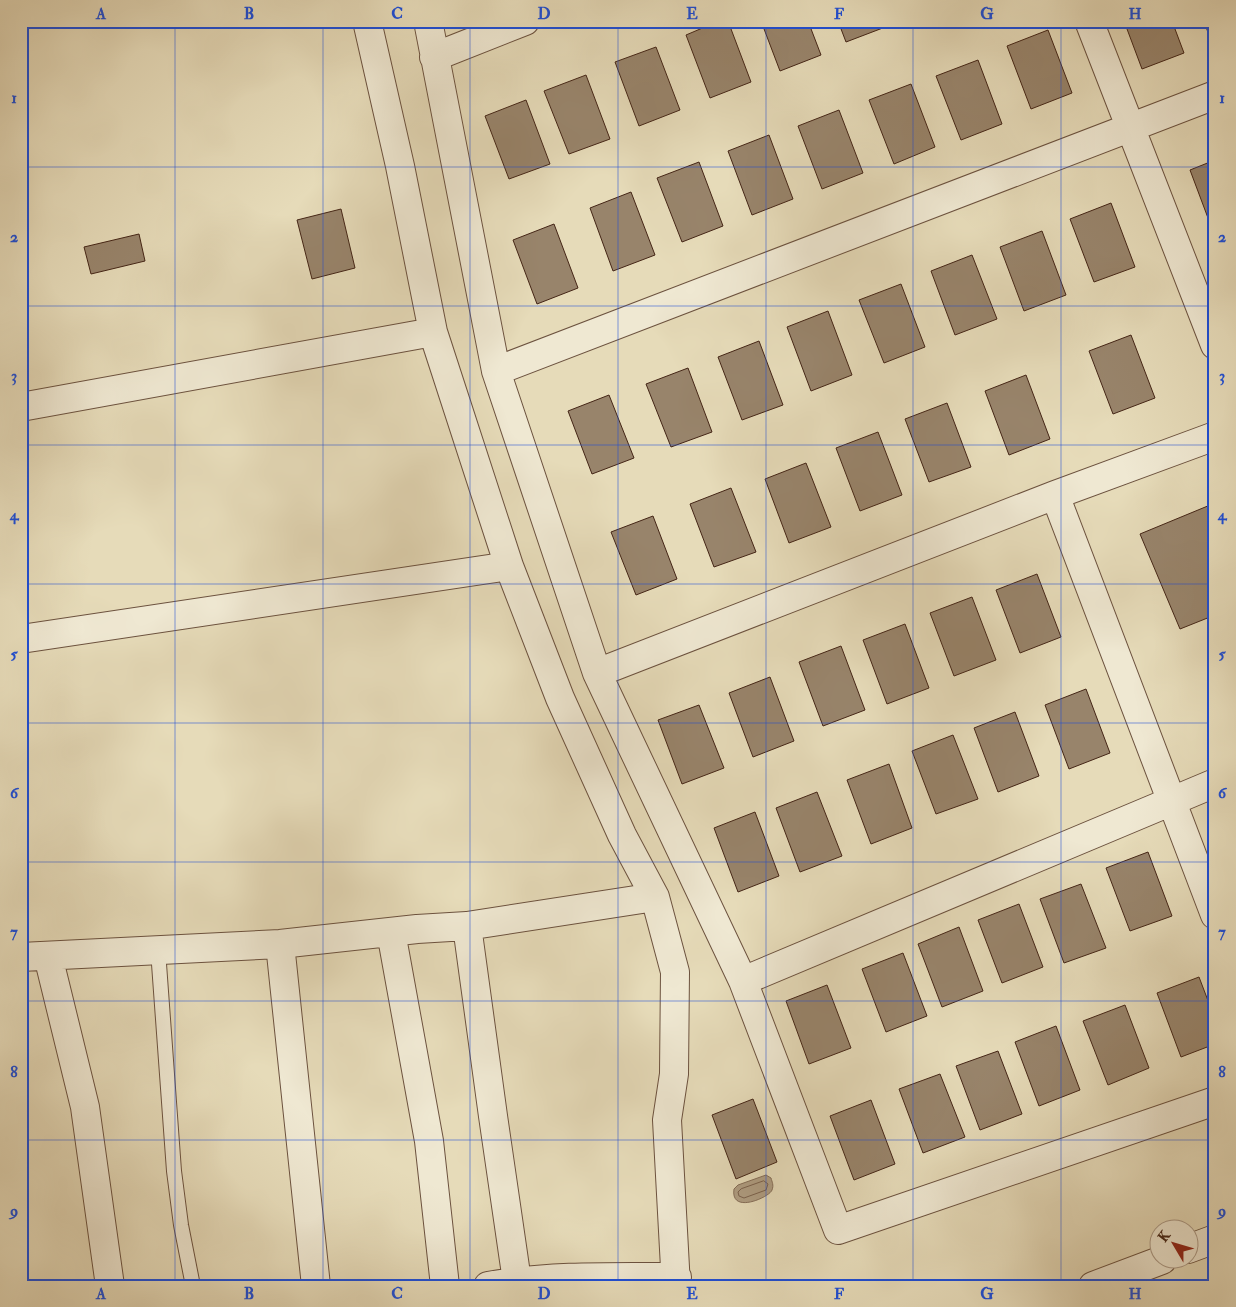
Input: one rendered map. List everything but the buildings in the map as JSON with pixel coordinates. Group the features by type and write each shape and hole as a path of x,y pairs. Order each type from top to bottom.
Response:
{"street":[{"path":"367,21 400,166 433,332 509,566 560,698 622,835 655,897 675,972 674,1074 667,1120 677,1281 600,1278 488,1286"},
{"path":"428,21 496,371 597,674 743,981 838,1230 1215,1101"},
{"path":"434,57 525,21"},
{"path":"1089,21 1215,345"},
{"path":"496,371 1215,95"},
{"path":"21,408 433,332"},
{"path":"597,674 1055,495 1215,436"},
{"path":"1055,495 1215,915"},
{"path":"21,639 509,566"},
{"path":"743,981 1215,783"},
{"path":"110,1286 85,1107 34,956 280,944 418,929 467,926 655,897"},
{"path":"467,926 491,1106 525,1283"},
{"path":"391,932 429,1141 445,1286"},
{"path":"280,944 316,1286"},
{"path":"1198,1245 1215,1239"},
{"path":"1093,1286 1148,1265"}],"lane":[{"path":"158,950 174,1171 181,1225 193,1286"}],"water":[{"path":"766,1175 771,1178 773,1184 770,1193 758,1200 744,1203 734,1197 734,1189 738,1185"}]}
